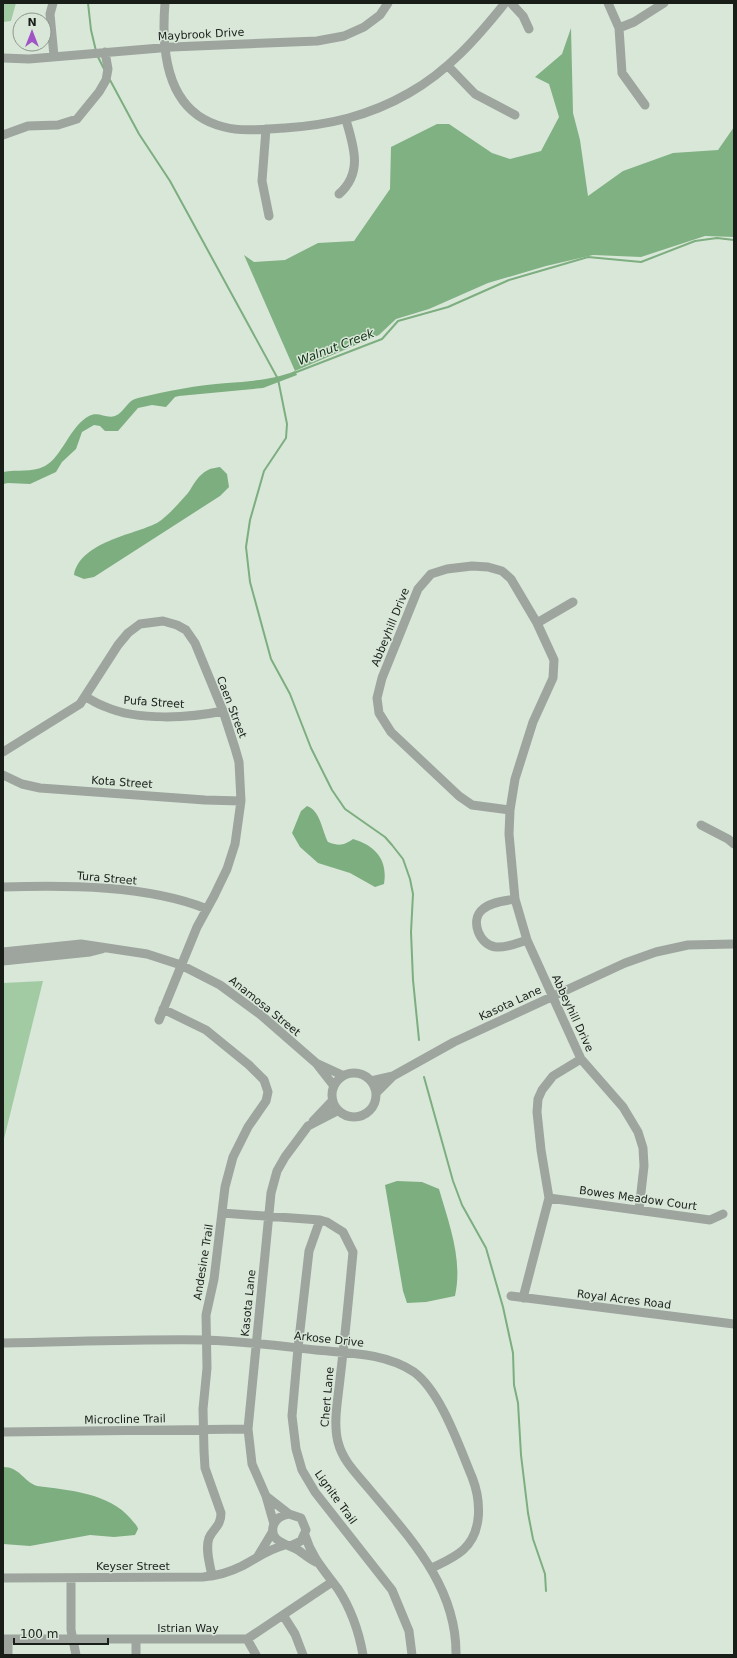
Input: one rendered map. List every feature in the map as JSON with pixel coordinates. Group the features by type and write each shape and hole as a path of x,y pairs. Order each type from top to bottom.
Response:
{"street":[{"path":"53,3 50,14 54,56"},
{"path":"164,3 164,48 167,69 174,87 183,100 196,113 207,121 226,127 266,129 300,127 346,120 408,94 448,66 473,41 505,3"},
{"name":"Maybrook Drive","path":"3,58 19,60 164,48 318,41 344,36 364,27 380,16 388,3"},
{"path":"511,3 524,16 529,29"},
{"path":"608,3 618,28 622,73 645,105"},
{"path":"618,28 634,22 664,3"},
{"path":"3,135 28,126 58,125 77,119 106,80 108,69 105,52"},
{"path":"448,66 474,94 515,115"},
{"path":"339,194 346,188 355,167 354,148 346,120"},
{"path":"266,129 262,180 269,216"},
{"name":"Abbeyhill Drive","path":"510,810 472,805 459,796 391,732 379,714 377,698 382,678 418,589 431,574 447,569 472,566 488,567 502,571 511,579 537,623 554,660 553,678 533,722 515,779 510,810 510,859 515,899 527,940 581,1059 623,1107 638,1132 644,1148 644,1166 639,1210"},
{"path":"537,623 573,602"},
{"name":"Caen Street","path":"3,752 73,710 86,697 118,645 128,633 140,624 163,621 177,625 186,630 195,643 223,710 239,762 241,801 235,844 227,868 207,910 197,926 159,1020"},
{"name":"Pufa Street","path":"86,697 105,707 123,713 183,717 223,710"},
{"name":"Kota Street","path":"3,775 22,784 40,788 241,801"},
{"path":"701,825 728,839 734,844"},
{"name":"Tura Street","path":"3,887 61,886 142,892 185,901 207,910"},
{"path":"515,899 491,904 482,910 478,917 477,927 480,937 486,944 496,947 527,940"},
{"name":"Anamosa Street","path":"3,952 81,944 147,954 181,965 214,981 241,1000 316,1063 334,1086"},
{"name":"Kasota Lane","path":"372,1081 393,1076 454,1042 626,963 656,952 688,945 734,944"},
{"name":"Anamosa Street","path":"3,961 90,952 104,948"},
{"name":"Andesine Trail","path":"163,1009 206,1030 249,1065 264,1080 268,1092 266,1101 240,1141 233,1157 225,1187 214,1279 206,1315 207,1368 203,1409 205,1468 221,1520 209,1537 208,1547 212,1576"},
{"path":"523,1298 548,1198 537,1112 538,1098 542,1090 553,1076 581,1059"},
{"name":"Anamosa Street","path":"316,1063 342,1075"},
{"path":"337,1111 332,1101 334,1086 338,1078 342,1075 355,1073 363,1075 372,1081 376,1093"},
{"name":"Kasota Lane","path":"313,1122 337,1111 348,1117 360,1116 366,1113 374,1104 376,1093 393,1076"},
{"name":"Kasota Lane","path":"316,1562 277,1540 266,1496 252,1464 248,1429 271,1193 277,1171 289,1150 313,1122 316,1116 332,1101"},
{"name":"Bowes Meadow Court","path":"548,1198 710,1220 723,1214"},
{"name":"Chert Lane","path":"222,1213 268,1218 320,1220 340,1228 347,1237 353,1252 336,1431 341,1452 346,1462 415,1544 432,1568 450,1614 456,1655"},
{"name":"Lignite Trail","path":"320,1220 309,1252 298,1348 292,1416 296,1449 302,1470 315,1492 392,1590 409,1631 412,1655"},
{"name":"Royal Acres Road","path":"511,1296 734,1324"},
{"name":"Arkose Drive","path":"3,1343 206,1340 298,1348 383,1359 396,1363 414,1372 427,1384 436,1398 459,1445 477,1494 478,1517 476,1527 469,1543 463,1550 432,1568"},
{"name":"Microcline Trail","path":"3,1432 248,1429"},
{"name":"Kasota Lane","path":"266,1496 289,1514 301,1518 305,1526 305,1534 316,1562 332,1582 352,1616 363,1655"},
{"path":"274,1527 280,1516 289,1514"},
{"name":"Keyser Street","path":"258,1556 274,1527"},
{"path":"288,1546 298,1544 305,1534"},
{"name":"Keyser Street","path":"3,1578 212,1576 233,1570 258,1556 288,1546"},
{"path":"71,1578 72,1639 76,1655"},
{"path":"256,1655 247,1639 332,1582"},
{"path":"283,1615 296,1634 303,1655"},
{"path":"5,1639 8,1655"},
{"name":"Istrian Way","path":"5,1639 247,1639"},
{"path":"136,1640 136,1655"}],"shaded area":[{"path":"3,3 16,3 14,12 12,12 11,21 3,22"},
{"path":"571,28 573,113 580,140 588,196 623,171 673,153 718,150 734,127 734,237 705,236 641,257 593,255 546,266 488,283 429,309 396,319 379,335 295,371 244,255 254,262 285,260 318,243 354,241 390,189 391,147 437,124 449,124 492,153 510,159 541,151 559,117 549,84 535,77 562,54"},
{"path":"295,371 297,375 263,388 179,396 175,397 166,407 152,405 138,408 118,431 105,431 100,426 94,425 82,432 76,449 62,462 56,472 30,484 3,484 3,472 40,468 51,462 76,427 89,416 96,414 112,417 121,412 134,399 160,393 205,385 262,380"},
{"path":"220,467 227,474 229,487 220,496 94,577 84,579 74,575 78,564 86,555 109,541 157,523 181,501 202,474 209,469"},
{"path":"307,806 311,808 318,816 328,842 341,845 353,839 368,846 379,855 384,868 384,884 375,887 350,873 318,863 300,847 292,833 301,811"},
{"path":"43,981 3,1143 3,983"},
{"path":"397,1181 422,1182 439,1189 451,1228 456,1255 457,1282 455,1296 426,1302 407,1303 403,1291 385,1185"},
{"path":"3,1467 14,1469 32,1484 37,1486 75,1491 112,1503 131,1519 138,1529 135,1535 114,1537 90,1535 30,1546 3,1544"}],"waterway":[{"path":"88,3 91,30 96,51"},
{"path":"98,57 104,69"},
{"path":"110,80 139,134 170,181 278,379 287,424 286,438 264,471 250,520 246,547 250,582 271,659 290,694 311,748 332,790 345,809 385,837 403,859 410,879 413,894 411,932 413,980 419,1040"},
{"name":"Walnut Creek","path":"294,373 382,339 398,321 448,307 509,280 588,257 641,262 695,241 717,238 734,240"},
{"path":"424,1077 453,1181 462,1205 486,1248 503,1307 513,1353 514,1385 518,1403 521,1455 528,1513 533,1539 545,1574 546,1591"}]}
